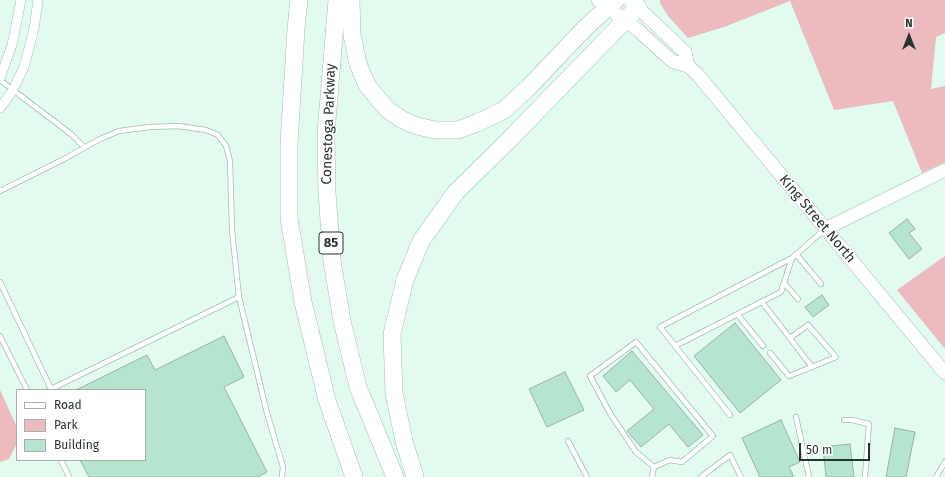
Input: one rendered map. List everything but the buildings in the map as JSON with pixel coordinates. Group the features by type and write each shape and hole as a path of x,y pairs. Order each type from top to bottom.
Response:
{"highway":[{"path":"299,0 289,143 289,218 303,302 327,400 354,477"},
{"name":"Conestoga Parkway","path":"337,0 326,133 327,192 332,261 342,321 358,387 395,477"},
{"path":"351,0 352,35 358,64 367,85 393,114 417,126 435,130 458,130 504,110 529,87 607,2"},
{"path":"416,477 404,441 394,392 392,334 405,280 421,241 456,192 626,20 638,2"}],"main road":[{"name":"King Street North","path":"607,2 672,60 688,66 698,75 945,373"},
{"name":"King Street North","path":"638,2 685,52 688,66"},
{"path":"825,229 945,170"}],"street":[{"path":"0,79 12,45 21,0"},
{"path":"0,108 13,90 24,67 34,29 38,0"}],"lane":[{"path":"0,79 71,134 84,147"},
{"path":"0,191 66,158 84,147 119,132 150,127 178,126 206,130 218,135 226,146 230,161 232,230 239,297 267,413 283,467 282,477"},
{"path":"730,415 660,327 794,256 825,229"},
{"path":"675,346 782,292 794,256"},
{"path":"794,256 821,284"},
{"path":"0,282 50,389 239,297"},
{"path":"784,283 798,299"},
{"path":"0,292 2,287"},
{"path":"762,302 812,367"},
{"path":"738,314 763,346"},
{"path":"770,353 789,376 836,357 808,325 790,338"},
{"path":"0,336 26,389"},
{"path":"636,342 713,436 682,462 670,460 654,467 636,452 611,415 590,376 636,342"},
{"path":"796,417 809,477"},
{"path":"844,420 852,420 869,424 866,477"},
{"path":"568,441 587,477"},
{"path":"700,477 730,455 741,477"},
{"path":"61,461 69,477"},
{"path":"936,477 945,462"},
{"path":"652,477 654,467"}],"green space":[{"path":"660,0 945,0 945,33 936,37 931,89 945,86 945,162 922,173 893,101 834,110 790,1 724,27 688,38 668,16 660,3"},
{"path":"945,256 945,349 897,290"},
{"path":"0,390 16,425 16,445 9,459 0,462"}]}
